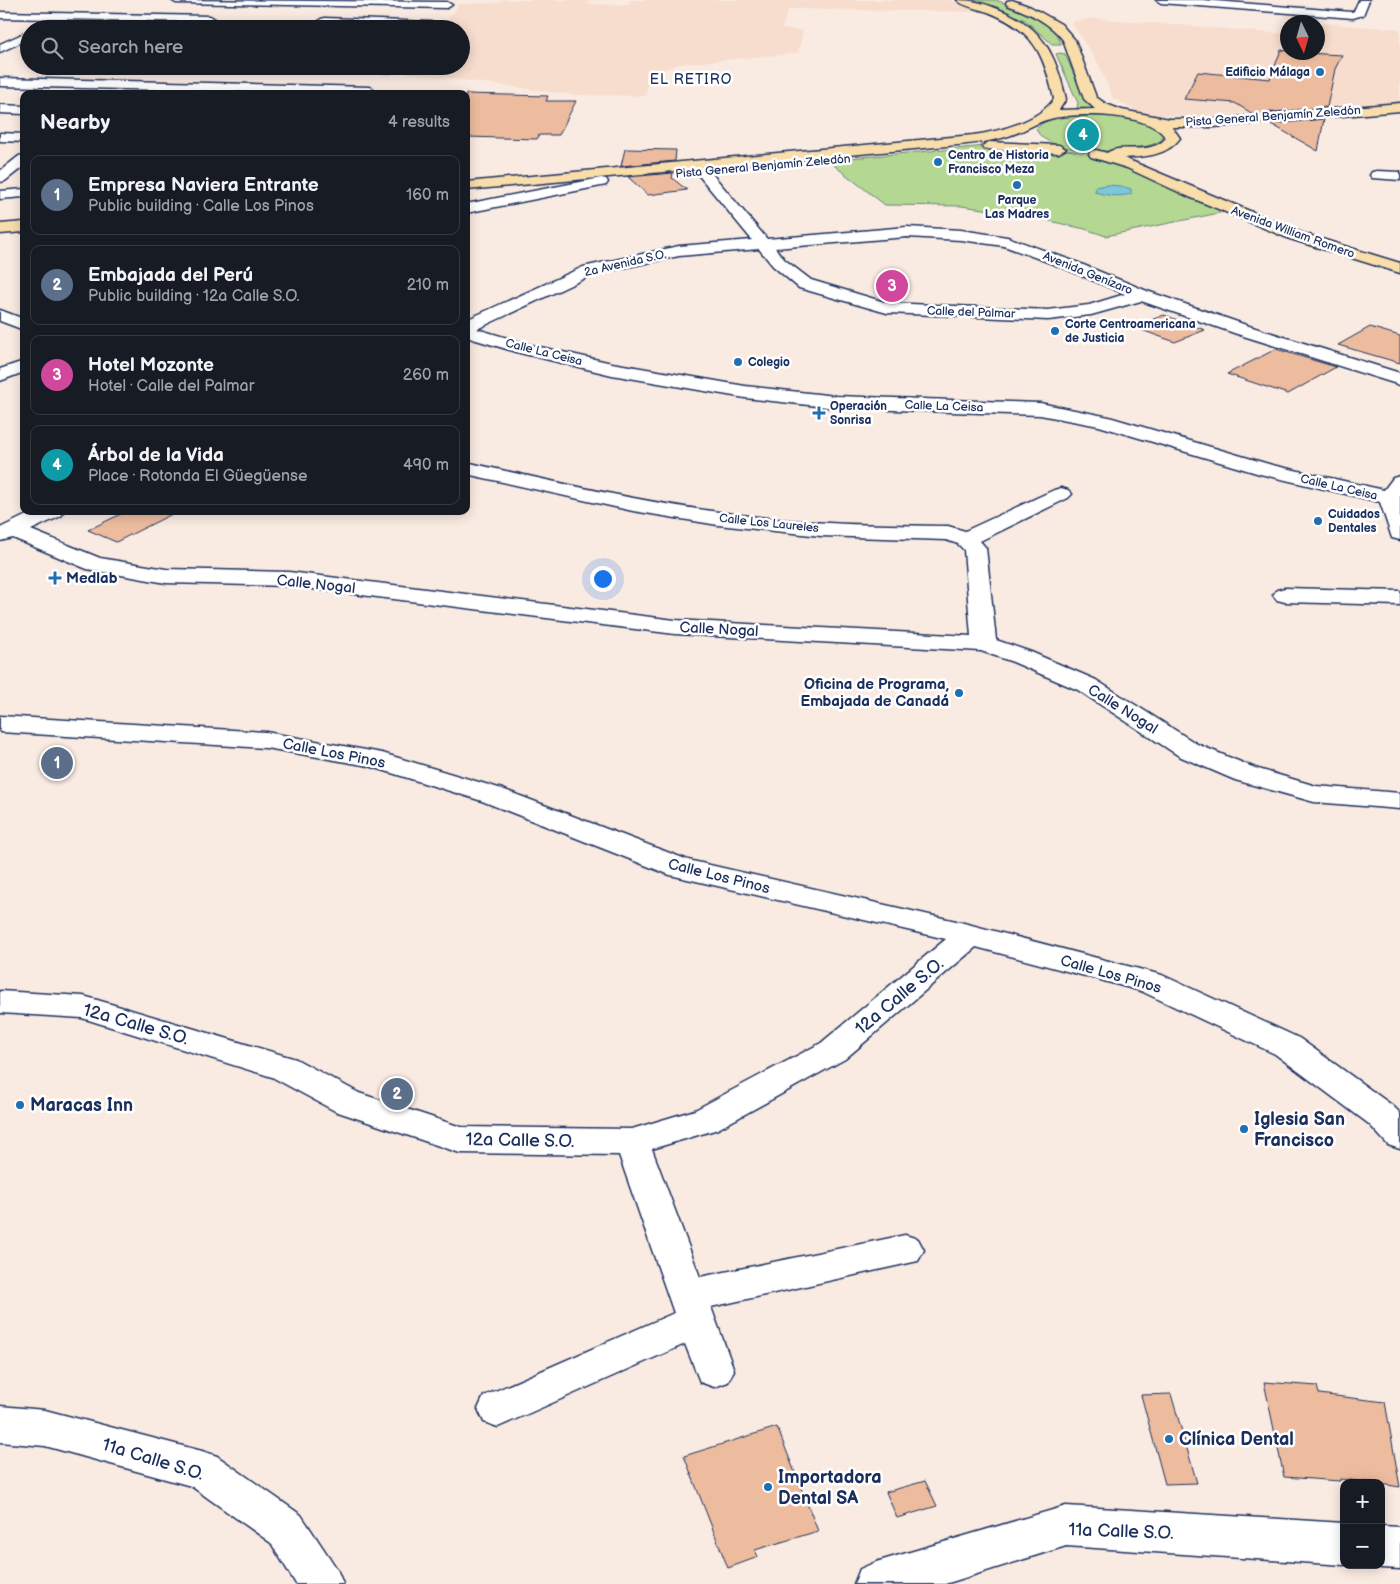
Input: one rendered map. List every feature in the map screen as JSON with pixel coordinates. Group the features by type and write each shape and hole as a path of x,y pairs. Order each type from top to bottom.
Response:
{"main road":[{"path":"962,0 992,9 1012,18 1030,30 1046,50 1060,99 1054,110 1032,122 1027,133 1033,139 1059,148 1086,153"},
{"path":"1000,0 1040,15 1064,32 1069,40 1090,99 1100,106 1120,114 1147,120 1166,128 1171,141"},
{"name":"Pista General Benjamín Zeledón","path":"1147,120 1175,123 1214,123 1400,106"},
{"path":"1032,122 1069,113 1120,114"},
{"name":"Pista General Benjamín Zeledón","path":"1086,153 1140,153 1158,149 1171,141 1214,130 1400,113"},
{"name":"Pista General Benjamín Zeledón","path":"470,194 601,182 708,168 706,169 827,156 854,151 980,139 1008,132 1032,122"},
{"name":"Avenida William Romero","path":"1171,141 1164,158 1170,166 1216,202"},
{"name":"Pista General Benjamín Zeledón","path":"470,186 969,147 1011,145 1059,148"},
{"name":"Avenida William Romero","path":"1086,153 1132,165 1296,236 1400,268"},
{"path":"0,229 20,227"},
{"path":"0,237 20,235"}],"street":[{"path":"176,0 328,3 449,2"},
{"path":"1161,0 1260,4 1353,15 1360,14 1364,0"},
{"path":"214,20 238,1"},
{"path":"435,20 449,2"},
{"path":"328,3 314,17 348,20"},
{"path":"56,20 84,4"},
{"path":"0,15 61,17 220,15"},
{"path":"0,37 20,36"},
{"path":"3,54 20,41"},
{"path":"38,90 67,75"},
{"path":"122,90 141,75"},
{"path":"361,75 380,80"},
{"path":"0,82 128,85 380,80"},
{"path":"3,109 20,100"},
{"path":"3,109 20,110"},
{"path":"0,137 20,138"},
{"path":"0,166 20,164"},
{"path":"0,178 20,165"},
{"name":"Calle del Palmar","path":"708,168 780,263 806,284 887,308 1048,315 1091,310 1141,295"},
{"path":"1377,175 1400,176"},
{"path":"470,208 601,182"},
{"path":"0,195 20,193"},
{"name":"Avenida Genízaro","path":"765,244 906,232 961,234 1006,242 1070,265 1141,295 1243,330 1400,379"},
{"name":"2a Avenida S.O.","path":"470,327 589,270 678,251 765,244"},
{"path":"0,315 20,323"},
{"name":"Calle La Ceisa","path":"470,330 526,349 612,369 745,392 836,402 1040,409 1102,421 1267,470 1394,490"},
{"path":"0,375 20,368"},
{"name":"Calle Los Laureles","path":"470,469 597,497 698,515 802,528 948,533 966,539"},
{"path":"1394,490 1400,533"},
{"path":"984,644 975,548 966,539 1061,494"},
{"path":"6,533 44,515"},
{"name":"Calle Nogal","path":"6,533 95,564 166,576 289,579 675,627 984,644 1022,657 1087,685 1188,750 1245,774 1314,794 1400,802"},
{"path":"1285,595 1400,598"},
{"name":"Calle Los Pinos","path":"0,724 266,740 373,759 492,795 680,868 970,935 1151,983 1288,1046 1381,1115 1400,1136"},
{"name":"12a Calle S.O.","path":"0,1002 84,1008 284,1068 347,1102 460,1140 632,1142 706,1120 834,1051 970,935"},
{"path":"632,1142 714,1370"},
{"path":"498,1409 692,1309 905,1250"},
{"name":"11a Calle S.O.","path":"0,1424 45,1428 202,1470 286,1529 322,1584"},
{"name":"11a Calle S.O.","path":"876,1584 1066,1526 1340,1544"},
{"path":"1385,1547 1400,1548"}],"shaded area":[{"path":"502,0 601,0 588,1 587,4 629,5 630,0 950,0 986,12 789,9 781,29 803,30 798,53 680,64 650,74 645,96 574,95 423,75 470,75 470,20 446,20 457,8 457,4 499,3"},
{"path":"1094,18 1280,33 1280,60 1325,60 1325,23 1400,29 1400,103 1192,117 1140,113 1113,98 1099,65 1071,22"}],"green space":[{"path":"974,0 996,0 1033,14 1055,29 1061,44 1052,44 1025,20"},
{"path":"1056,54 1065,54 1087,104 1095,109 1077,108 1078,103"},
{"path":"1085,115 1136,120 1162,134 1162,140 1135,149 1095,151 1057,145 1044,138 1036,129 1046,121 1053,119"},
{"name":"Parque Las Madres","path":"987,146 1059,149 1096,154 1234,210 1106,236 1085,229 1014,213 961,206 885,205 827,160"}],"water":[{"path":"1106,185 1131,189 1131,194 1113,196 1095,192 1096,187"}],"building":[{"path":"1280,53 1280,60 1325,60 1325,54 1342,55 1335,69 1327,107 1253,114 1235,103 1184,99 1198,72 1270,79"},
{"path":"470,94 548,96 546,101 576,101 559,135 539,135 537,139 470,137"},
{"path":"1324,119 1318,151 1271,124"},
{"path":"625,149 676,150 675,161 621,166"},
{"path":"673,173 672,178 687,190 648,195 628,177"},
{"path":"1164,315 1205,330 1175,342 1133,327"},
{"path":"1370,327 1400,336 1400,363 1338,345"},
{"path":"1276,349 1336,367 1288,394 1227,374"},
{"path":"119,515 170,515 116,542 88,530"},
{"path":"1264,1382 1317,1386 1319,1394 1385,1402 1400,1487 1385,1485 1385,1479 1340,1479 1340,1481 1284,1477"},
{"name":"Clínica Dental","path":"1171,1394 1197,1483 1165,1484 1141,1395"},
{"name":"Importadora Dental SA","path":"777,1427 818,1531 755,1550 758,1557 728,1568 684,1456"},
{"path":"925,1481 937,1506 897,1518 886,1492"}],"place":[{"name":"Edificio Málaga","path":"1320,72"},
{"name":"Árbol de la Vida","path":"1083,135"},
{"name":"Centro de Historia Francisco Meza","path":"938,162"},
{"name":"Parque Las Madres","path":"1017,185"},
{"name":"Hotel Mozonte","path":"892,286"},
{"name":"Corte Centroamericana de Justicia","path":"1055,331"},
{"name":"Colegio","path":"738,362"},
{"name":"Operación Sonrisa","path":"819,413"},
{"name":"Cuidados Dentales","path":"1318,521"},
{"name":"Medlab","path":"55,578"},
{"name":"Oficina de Programa, Embajada de Canadá","path":"959,693"},
{"name":"Empresa Naviera Entrante","path":"57,763"},
{"name":"Embajada del Perú","path":"397,1094"},
{"name":"Maracas Inn","path":"20,1105"},
{"name":"Iglesia San Francisco","path":"1244,1129"},
{"name":"Clínica Dental","path":"1169,1439"},
{"name":"Importadora Dental SA","path":"768,1487"}],"district":[{"name":"EL RETIRO","path":"691,79"}]}
